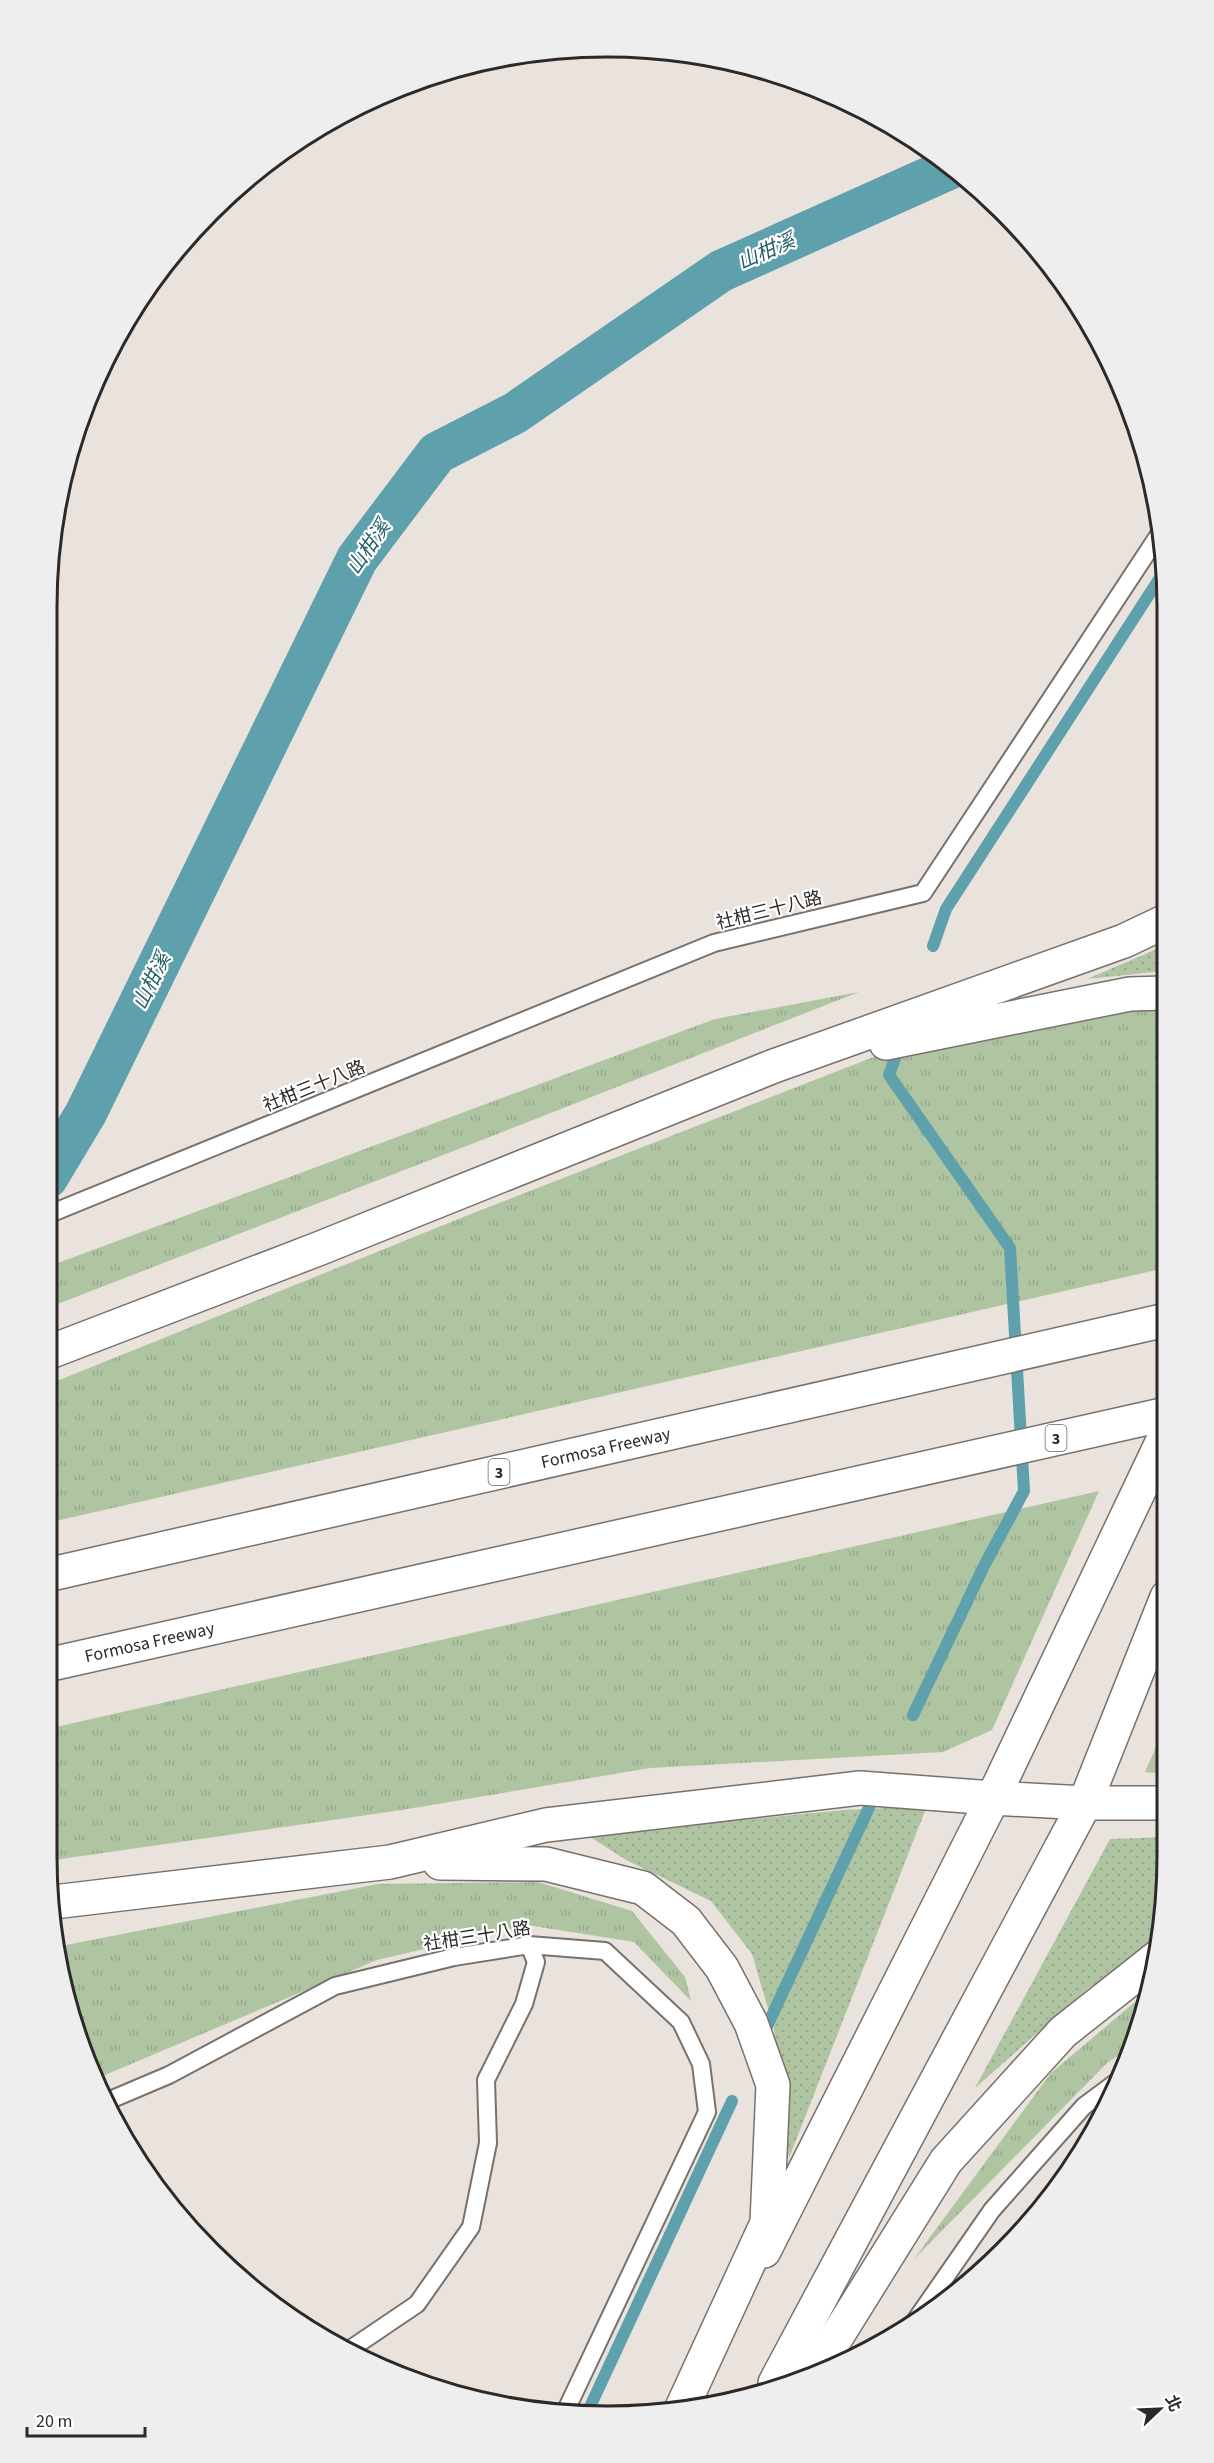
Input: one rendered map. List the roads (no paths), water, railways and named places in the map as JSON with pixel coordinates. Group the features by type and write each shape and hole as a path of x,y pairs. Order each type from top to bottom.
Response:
{"main road":[{"path":"57,1349 318,1249 774,1066 1124,940 1157,925"},
{"path":"774,1066 1130,994 1157,993"},
{"name":"Formosa Freeway","path":"57,1573 1157,1322"},
{"name":"Formosa Freeway","path":"57,1663 1157,1416"},
{"path":"688,2399 993,1798 1157,1453"},
{"path":"777,2379 1085,1803 1157,1622"},
{"path":"59,1901 390,1862 546,1825 860,1788 1085,1803 1157,1803"},
{"path":"390,1862 546,1864 643,1888 686,1921 723,1968 747,2013 773,2085 766,2223 687,2400"},
{"path":"821,2362 946,2161 1063,2032 1145,1967"}],"lane":[{"name":"社柑三十八路","path":"57,1211 714,942 923,892 1153,544"},
{"name":"社柑三十八路","path":"114,2099 169,2075 335,1986 454,1956 529,1945 605,1951 681,2022 700,2064 707,2112 569,2405"},
{"path":"356,2345 417,2304 471,2227 488,2143 486,2080 524,2004 536,1962 529,1945"},
{"path":"928,2302 992,2210 1084,2106 1103,2092"}],"waterway":[{"name":"山柑溪","path":"57,1161 86,1113 357,559 437,453 515,413 721,271 943,172"},
{"path":"933,946 946,909 1156,583"},
{"path":"900,1044 889,1075 1010,1248 1024,1491 984,1566 913,1715"},
{"path":"762,2037 874,1797"},
{"path":"591,2406 732,2101"}]}
